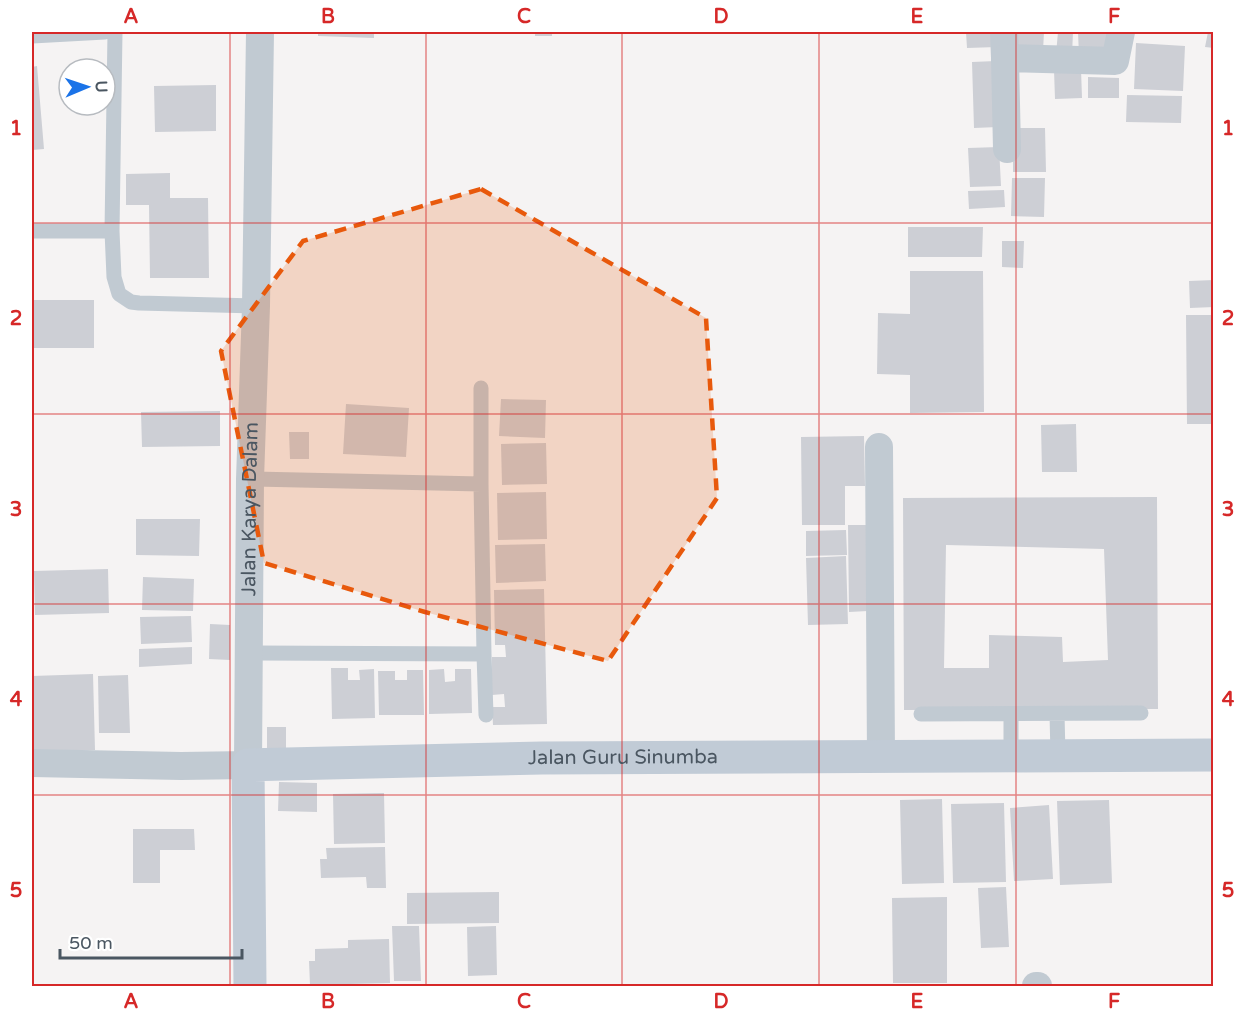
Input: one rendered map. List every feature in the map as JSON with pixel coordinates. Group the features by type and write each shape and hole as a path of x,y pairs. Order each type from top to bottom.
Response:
{"street":[{"name":"Jalan Karya Dalam","path":"250,987 248,765 250,479 256,306 260,32"},
{"path":"1007,149 1005,45 1115,61 1121,32"},
{"path":"879,447 880,755"},
{"name":"Jalan Guru Sinumba","path":"32,763 181,766 542,758 1214,755"}],"lane":[{"path":"32,36 105,32"},
{"path":"115,32 112,231 116,286 124,299 139,303 256,306"},
{"path":"32,231 112,231"},
{"path":"481,388 486,715"},
{"path":"250,479 481,484"},
{"path":"249,653 484,654"},
{"path":"921,714 1141,713"},
{"path":"1011,714 1011,755"},
{"path":"1057,714 1058,755"}],"highlighted area":[{"path":"481,189 706,318 717,498 608,661 425,612 264,563 221,351 303,241"}],"building":[{"path":"318,32 374,32 374,38 318,36"},
{"path":"535,32 552,32 552,36 535,36"},
{"path":"966,32 996,32 997,47 967,48"},
{"path":"1014,32 1044,32 1043,51 1013,50"},
{"path":"1058,32 1073,32 1072,55 1056,54"},
{"path":"1078,32 1108,32 1109,56 1079,56"},
{"path":"1208,32 1214,32 1214,48 1205,47"},
{"path":"1136,43 1185,46 1183,91 1134,89"},
{"path":"996,61 998,127 974,128 972,62"},
{"path":"37,66 44,149 32,150 32,67"},
{"path":"1081,69 1082,98 1055,99 1054,70"},
{"path":"1088,77 1119,78 1119,98 1088,98"},
{"path":"216,85 216,131 155,132 154,86"},
{"path":"1127,95 1182,96 1181,123 1126,122"},
{"path":"1013,128 1045,128 1046,172 1013,172"},
{"path":"999,147 1001,186 970,187 968,148"},
{"path":"170,173 170,198 208,198 209,278 150,278 149,205 126,205 126,174"},
{"path":"1012,178 1045,178 1044,217 1011,216"},
{"path":"1004,190 1005,207 969,209 968,191"},
{"path":"908,227 983,227 982,257 908,257"},
{"path":"1002,241 1024,241 1023,268 1002,267"},
{"path":"910,271 983,271 984,412 910,413 910,375 877,374 878,313 910,314"},
{"path":"1214,280 1214,307 1190,308 1189,281"},
{"path":"32,300 94,300 94,348 32,348"},
{"path":"1186,315 1214,315 1214,424 1187,424"},
{"path":"501,399 546,400 545,438 499,436"},
{"path":"346,404 409,408 406,457 343,454"},
{"path":"220,411 220,446 142,447 141,412"},
{"path":"1076,424 1077,472 1042,472 1041,425"},
{"path":"289,432 309,432 309,459 290,459"},
{"path":"864,436 865,486 845,486 845,525 802,525 801,437"},
{"path":"546,443 547,484 502,485 501,444"},
{"path":"546,492 547,539 498,540 497,493"},
{"path":"1157,497 1158,709 904,710 903,498","holes":["946,545 1104,549 1108,660 1063,662 1062,637 989,635 989,668 944,668"]},
{"path":"136,519 200,519 199,556 136,555"},
{"path":"848,525 866,525 868,611 849,612"},
{"path":"846,530 847,555 806,556 806,531"},
{"path":"545,544 546,581 496,583 495,545"},
{"path":"846,556 848,624 808,625 806,558"},
{"path":"108,569 109,613 35,615 34,571"},
{"path":"143,577 194,579 193,611 142,610"},
{"path":"544,589 547,724 493,725 492,707 505,707 504,694 492,695 492,657 506,657 505,645 495,645 494,590"},
{"path":"191,616 192,642 141,644 140,617"},
{"path":"210,624 230,625 230,660 209,659"},
{"path":"192,647 192,664 139,667 139,649"},
{"path":"331,668 348,668 348,680 360,680 359,670 374,669 375,718 332,719"},
{"path":"444,669 445,682 455,681 455,669 471,669 472,713 429,714 429,670"},
{"path":"407,670 423,670 424,715 379,715 378,671 395,671 395,680 407,680"},
{"path":"93,674 95,750 32,752 32,676"},
{"path":"128,675 130,733 99,733 98,676"},
{"path":"267,727 286,727 286,749 267,749"},
{"path":"279,782 317,783 317,812 278,811"},
{"path":"384,793 385,843 334,844 333,794"},
{"path":"942,799 944,883 902,884 900,800"},
{"path":"1109,800 1112,883 1060,885 1057,801"},
{"path":"1004,803 1006,882 953,883 951,804"},
{"path":"1049,805 1053,879 1014,881 1010,808"},
{"path":"133,829 194,829 195,850 160,850 160,883 133,883"},
{"path":"385,847 386,888 367,888 366,877 321,878 320,859 327,859 326,848"},
{"path":"1006,887 1009,947 981,948 978,888"},
{"path":"499,892 499,923 407,924 407,893"},
{"path":"947,897 947,983 893,983 892,898"},
{"path":"392,926 419,926 421,981 394,981"},
{"path":"496,926 497,975 468,976 467,927"},
{"path":"389,939 390,983 310,985 309,961 315,961 315,949 348,948 348,940"}]}
